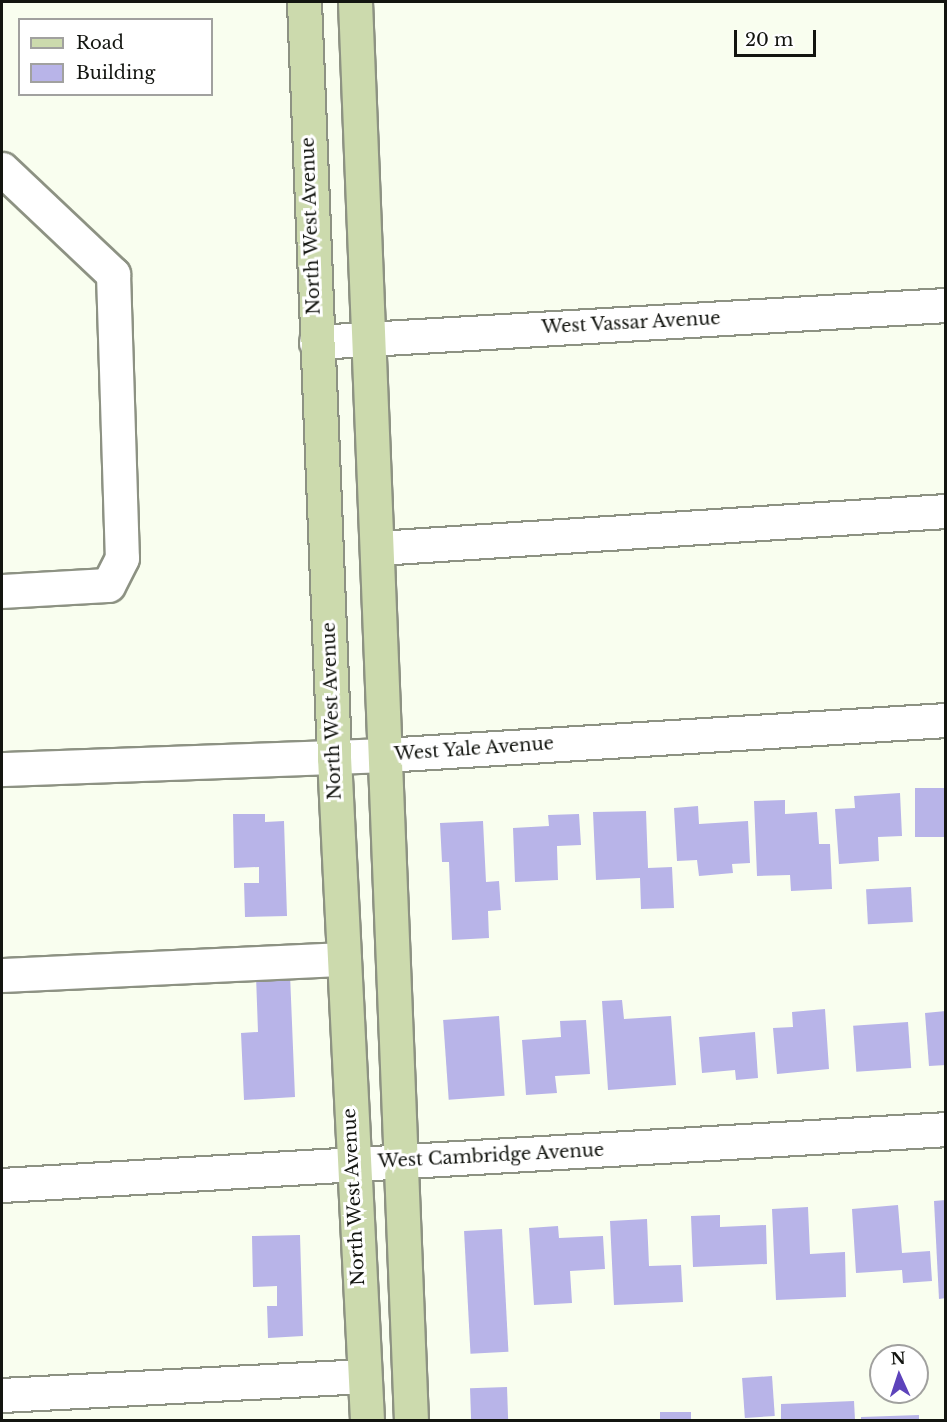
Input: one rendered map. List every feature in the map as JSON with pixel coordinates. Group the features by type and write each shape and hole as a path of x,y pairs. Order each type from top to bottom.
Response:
{"main road":[{"name":"North West Avenue","path":"304,2 316,342 352,1164 367,1420"},
{"path":"357,2 366,339 378,548 384,755 411,1420"}],"street":[{"path":"2,169 113,274 122,558 108,585 2,591"},
{"name":"West Vassar Avenue","path":"316,342 945,305"},
{"path":"378,548 945,511"},
{"name":"West Yale Avenue","path":"2,769 384,755 945,720"},
{"path":"2,975 344,959"},
{"name":"West Cambridge Avenue","path":"2,1185 945,1130"},
{"path":"2,1395 363,1376"}],"building":[{"path":"915,788 946,788 946,837 915,837"},
{"path":"900,793 902,836 878,837 879,861 839,864 835,809 855,808 854,796"},
{"path":"785,800 785,814 817,812 819,844 830,844 832,889 791,891 790,875 757,876 754,801"},
{"path":"698,806 699,824 748,821 750,863 732,864 733,873 699,876 697,860 677,861 674,808"},
{"path":"646,811 648,868 672,867 674,908 641,909 640,878 596,880 593,812"},
{"path":"233,814 265,814 265,822 284,821 287,916 245,917 244,883 259,883 259,867 234,868"},
{"path":"579,814 581,845 557,846 558,880 515,882 513,828 549,826 548,815"},
{"path":"483,821 486,882 499,881 501,910 488,911 489,938 452,940 449,862 442,862 440,823"},
{"path":"911,887 913,922 868,924 866,889"},
{"path":"290,974 295,1097 244,1100 241,1033 258,1032 256,976"},
{"path":"622,1000 624,1019 671,1016 676,1085 608,1090 602,1001"},
{"path":"825,1009 829,1069 777,1074 773,1028 793,1027 792,1012"},
{"path":"946,1011 946,1065 929,1066 925,1013"},
{"path":"499,1016 505,1096 449,1100 443,1020"},
{"path":"586,1020 590,1074 555,1076 557,1093 526,1095 522,1040 561,1037 560,1021"},
{"path":"908,1022 911,1068 856,1072 853,1026"},
{"path":"755,1032 758,1078 736,1080 735,1070 702,1073 699,1037"},
{"path":"946,1200 946,1298 939,1299 934,1201"},
{"path":"898,1205 902,1253 930,1251 932,1281 903,1283 902,1270 856,1273 852,1209"},
{"path":"808,1207 810,1254 845,1252 846,1297 776,1300 772,1209"},
{"path":"720,1215 720,1227 766,1225 767,1264 693,1267 691,1216"},
{"path":"647,1219 649,1266 681,1265 683,1302 614,1305 610,1221"},
{"path":"558,1226 559,1238 603,1236 605,1269 570,1271 572,1303 534,1305 529,1228"},
{"path":"502,1229 508,1352 470,1354 464,1231"},
{"path":"300,1235 303,1336 268,1338 267,1306 277,1306 277,1286 253,1287 252,1236"},
{"path":"772,1376 775,1416 745,1418 742,1378"},
{"path":"507,1387 508,1420 471,1420 470,1388"},
{"path":"854,1401 855,1420 781,1420 781,1404"},
{"path":"660,1412 691,1412 691,1420 660,1420"},
{"path":"919,1415 919,1420 861,1420 861,1417"}]}
